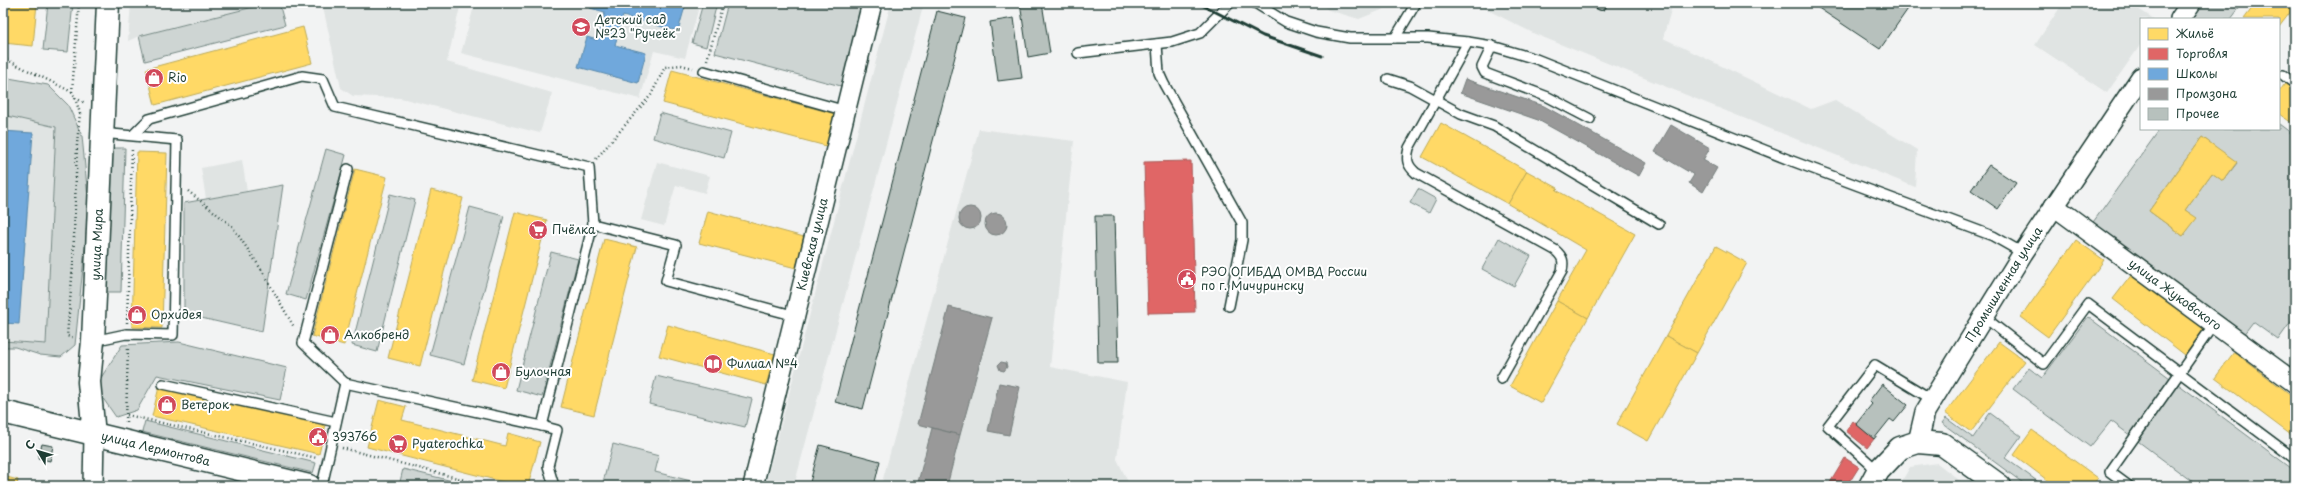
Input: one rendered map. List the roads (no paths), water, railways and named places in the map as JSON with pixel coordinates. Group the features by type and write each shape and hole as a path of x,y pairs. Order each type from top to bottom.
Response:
{"street":[{"name":"улица Мира","path":"93,486 94,435 89,382 93,342 108,3"},
{"name":"Киевская улица","path":"753,486 872,3"},
{"path":"2181,18 2191,3"},
{"name":"Промышленная улица","path":"1918,442 1925,412 2022,253 2140,78"},
{"name":"улица Жуковского","path":"2054,206 2295,383"},
{"name":"улица Лермонтова","path":"3,412 119,441 267,481 309,486"},
{"path":"1874,479 1900,448 1918,442 1942,444 2000,486"}],"lane":[{"path":"1078,53 1172,42 1200,33 1230,3"},
{"path":"1255,3 1286,22 1316,32 1350,38 1428,38 1468,42 1492,46 1536,59 1792,161 1993,236 2022,253"},
{"path":"1395,38 1416,3"},
{"path":"1468,42 1409,148 1406,160 1409,168 1555,250 1561,255 1564,262 1562,270 1501,379"},
{"path":"1157,44 1159,73 1164,84 1242,223 1242,240 1229,306"},
{"path":"1492,46 1482,67 1485,73 1548,96 1590,119"},
{"path":"704,71 846,111"},
{"path":"2283,75 2295,84"},
{"path":"133,136 150,119 302,76 323,79 335,107 589,167 593,224 542,426"},
{"path":"1388,79 1410,86 1461,114 1494,126 1659,224"},
{"path":"93,342 126,334 173,335 177,140 133,136 102,122"},
{"path":"348,169 303,343 345,383 556,430 548,466 554,486"},
{"path":"593,224 676,244 666,281 796,316"},
{"path":"1984,317 2044,364 2088,304 2295,459"},
{"path":"2129,486 2110,472 2214,324"},
{"path":"1874,479 1828,426 1875,365 1933,400"},
{"path":"322,486 345,383"},
{"path":"163,384 336,422"}],"railway":[{"path":"1198,3 1263,36 1322,56"}],"place":[{"name":"Детский сад №23 \"Ручеёк\"","path":"581,27"},
{"name":"Rio","path":"154,78"},
{"name":"Пчёлка","path":"538,230"},
{"name":"РЭО ОГИБДД ОМВД России по г. Мичуринску","path":"1187,279"},
{"name":"Орхидея","path":"137,315"},
{"name":"Алкобренд","path":"330,335"},
{"name":"Филиал №4","path":"713,364"},
{"name":"Булочная","path":"501,372"},
{"name":"Ветерок","path":"167,405"},
{"name":"393766","path":"318,437"},
{"name":"Pyaterochka","path":"398,444"}]}
